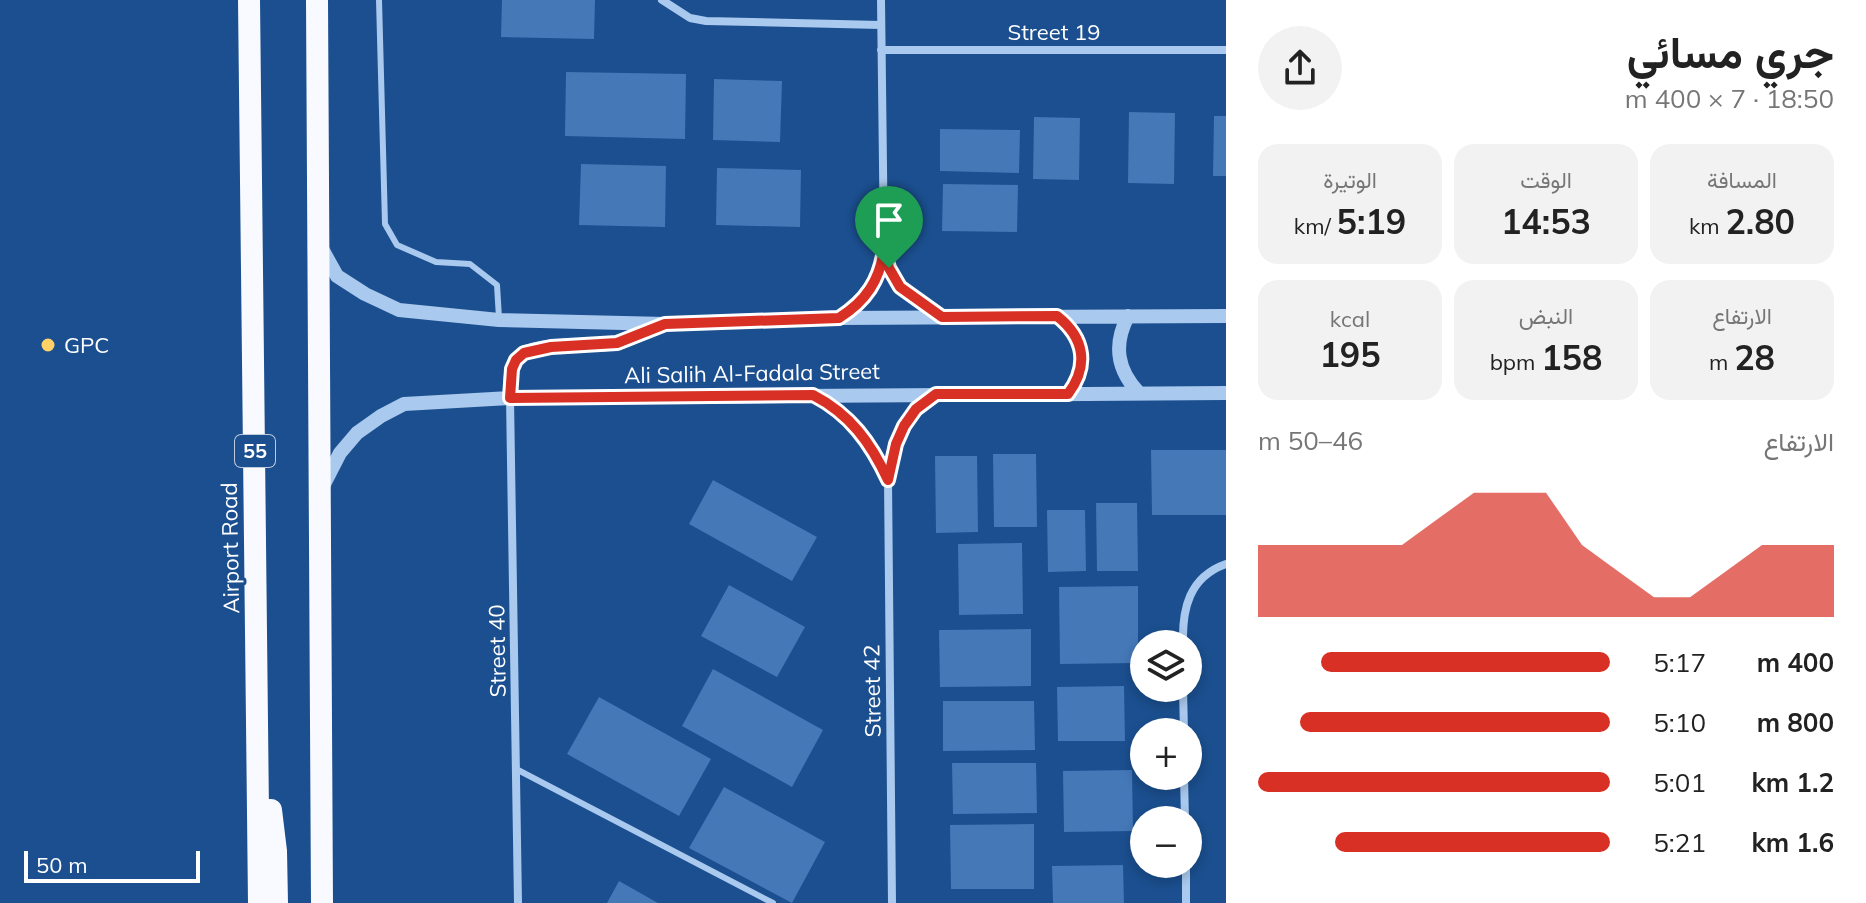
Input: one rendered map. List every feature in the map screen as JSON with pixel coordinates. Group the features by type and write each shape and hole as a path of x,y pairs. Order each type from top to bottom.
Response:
{"highway":[{"path":"317,0 322,903"},
{"name":"Airport Road","path":"246,4 259,903"},
{"path":"259,762 274,831 277,903"}],"street":[{"path":"662,0 690,18 706,21 881,25"},
{"path":"839,318 862,301 882,267 881,0"},
{"name":"Street 19","path":"881,50 1226,50"},
{"path":"320,245 337,276 399,310 499,320 665,324 839,318 1226,316"},
{"path":"884,249 889,268 900,287 942,317"},
{"path":"1057,316 1078,338 1082,353 1082,368 1068,394"},
{"path":"1128,316 1118,343 1118,357 1129,383 1139,393"},
{"path":"510,398 512,369 524,353 551,347 617,343 665,324"},
{"name":"Ali Salih Al-Fadala Street","path":"320,492 340,453 357,433 404,404 510,398 1226,393"},
{"name":"Street 42","path":"892,903 888,480 896,444 904,426 916,409 936,394"},
{"name":"Street 42","path":"813,395 835,406 851,421 869,444 888,480"},
{"name":"Street 40","path":"510,398 518,903"},
{"path":"1182,630 1182,618 1191,592 1205,574 1226,564"},
{"path":"1186,878 1186,903"}],"lane":[{"path":"379,0 385,224 397,245 436,262 470,264 497,285 499,320"},
{"path":"518,770 773,903"}],"building":[{"path":"502,0 595,0 594,39 501,37"},
{"path":"566,72 686,74 685,139 565,136"},
{"path":"714,79 782,81 780,142 713,140"},
{"path":"1129,112 1175,113 1174,184 1128,183"},
{"path":"1214,116 1226,116 1226,176 1213,176"},
{"path":"1034,117 1080,118 1079,180 1033,179"},
{"path":"940,129 1020,130 1019,173 940,171"},
{"path":"581,164 666,166 665,227 579,225"},
{"path":"717,168 801,170 800,227 716,225"},
{"path":"943,184 1018,185 1017,232 942,231"},
{"path":"1151,450 1226,450 1226,515 1152,515"},
{"path":"993,454 1036,454 1037,527 994,527"},
{"path":"935,456 977,456 978,532 936,533"},
{"path":"713,480 817,537 792,581 689,524"},
{"path":"1096,503 1137,503 1138,571 1097,571"},
{"path":"1047,510 1085,510 1086,571 1048,572"},
{"path":"1022,543 1023,614 959,615 958,544"},
{"path":"729,585 805,627 777,677 701,636"},
{"path":"1138,586 1138,630 1130,630 1130,663 1060,664 1059,587"},
{"path":"1031,629 1031,686 940,687 939,630"},
{"path":"713,669 823,730 792,787 682,726"},
{"path":"1124,686 1125,741 1058,741 1057,687"},
{"path":"599,697 711,759 679,816 567,754"},
{"path":"943,701 1034,701 1035,750 943,751"},
{"path":"952,763 1036,763 1037,813 953,814"},
{"path":"1130,770 1133,806 1130,806 1130,831 1064,832 1063,771"},
{"path":"724,787 825,842 792,903 689,848"},
{"path":"1034,824 1034,889 951,889 950,825"},
{"path":"1123,865 1124,903 1053,903 1052,866"},
{"path":"619,881 658,903 607,903"}],"place":[{"name":"GPC","path":"48,345"}],"route":[{"path":"884,249 889,268 900,287 942,317 1057,316 1078,338 1082,368 1077,382 1068,394 936,394 916,409 904,426 896,444 888,480 869,444 851,421 835,406 813,395 510,398 512,369 524,353 551,347 617,343 665,324 839,318 862,301 873,286 882,267 884,249"}]}
